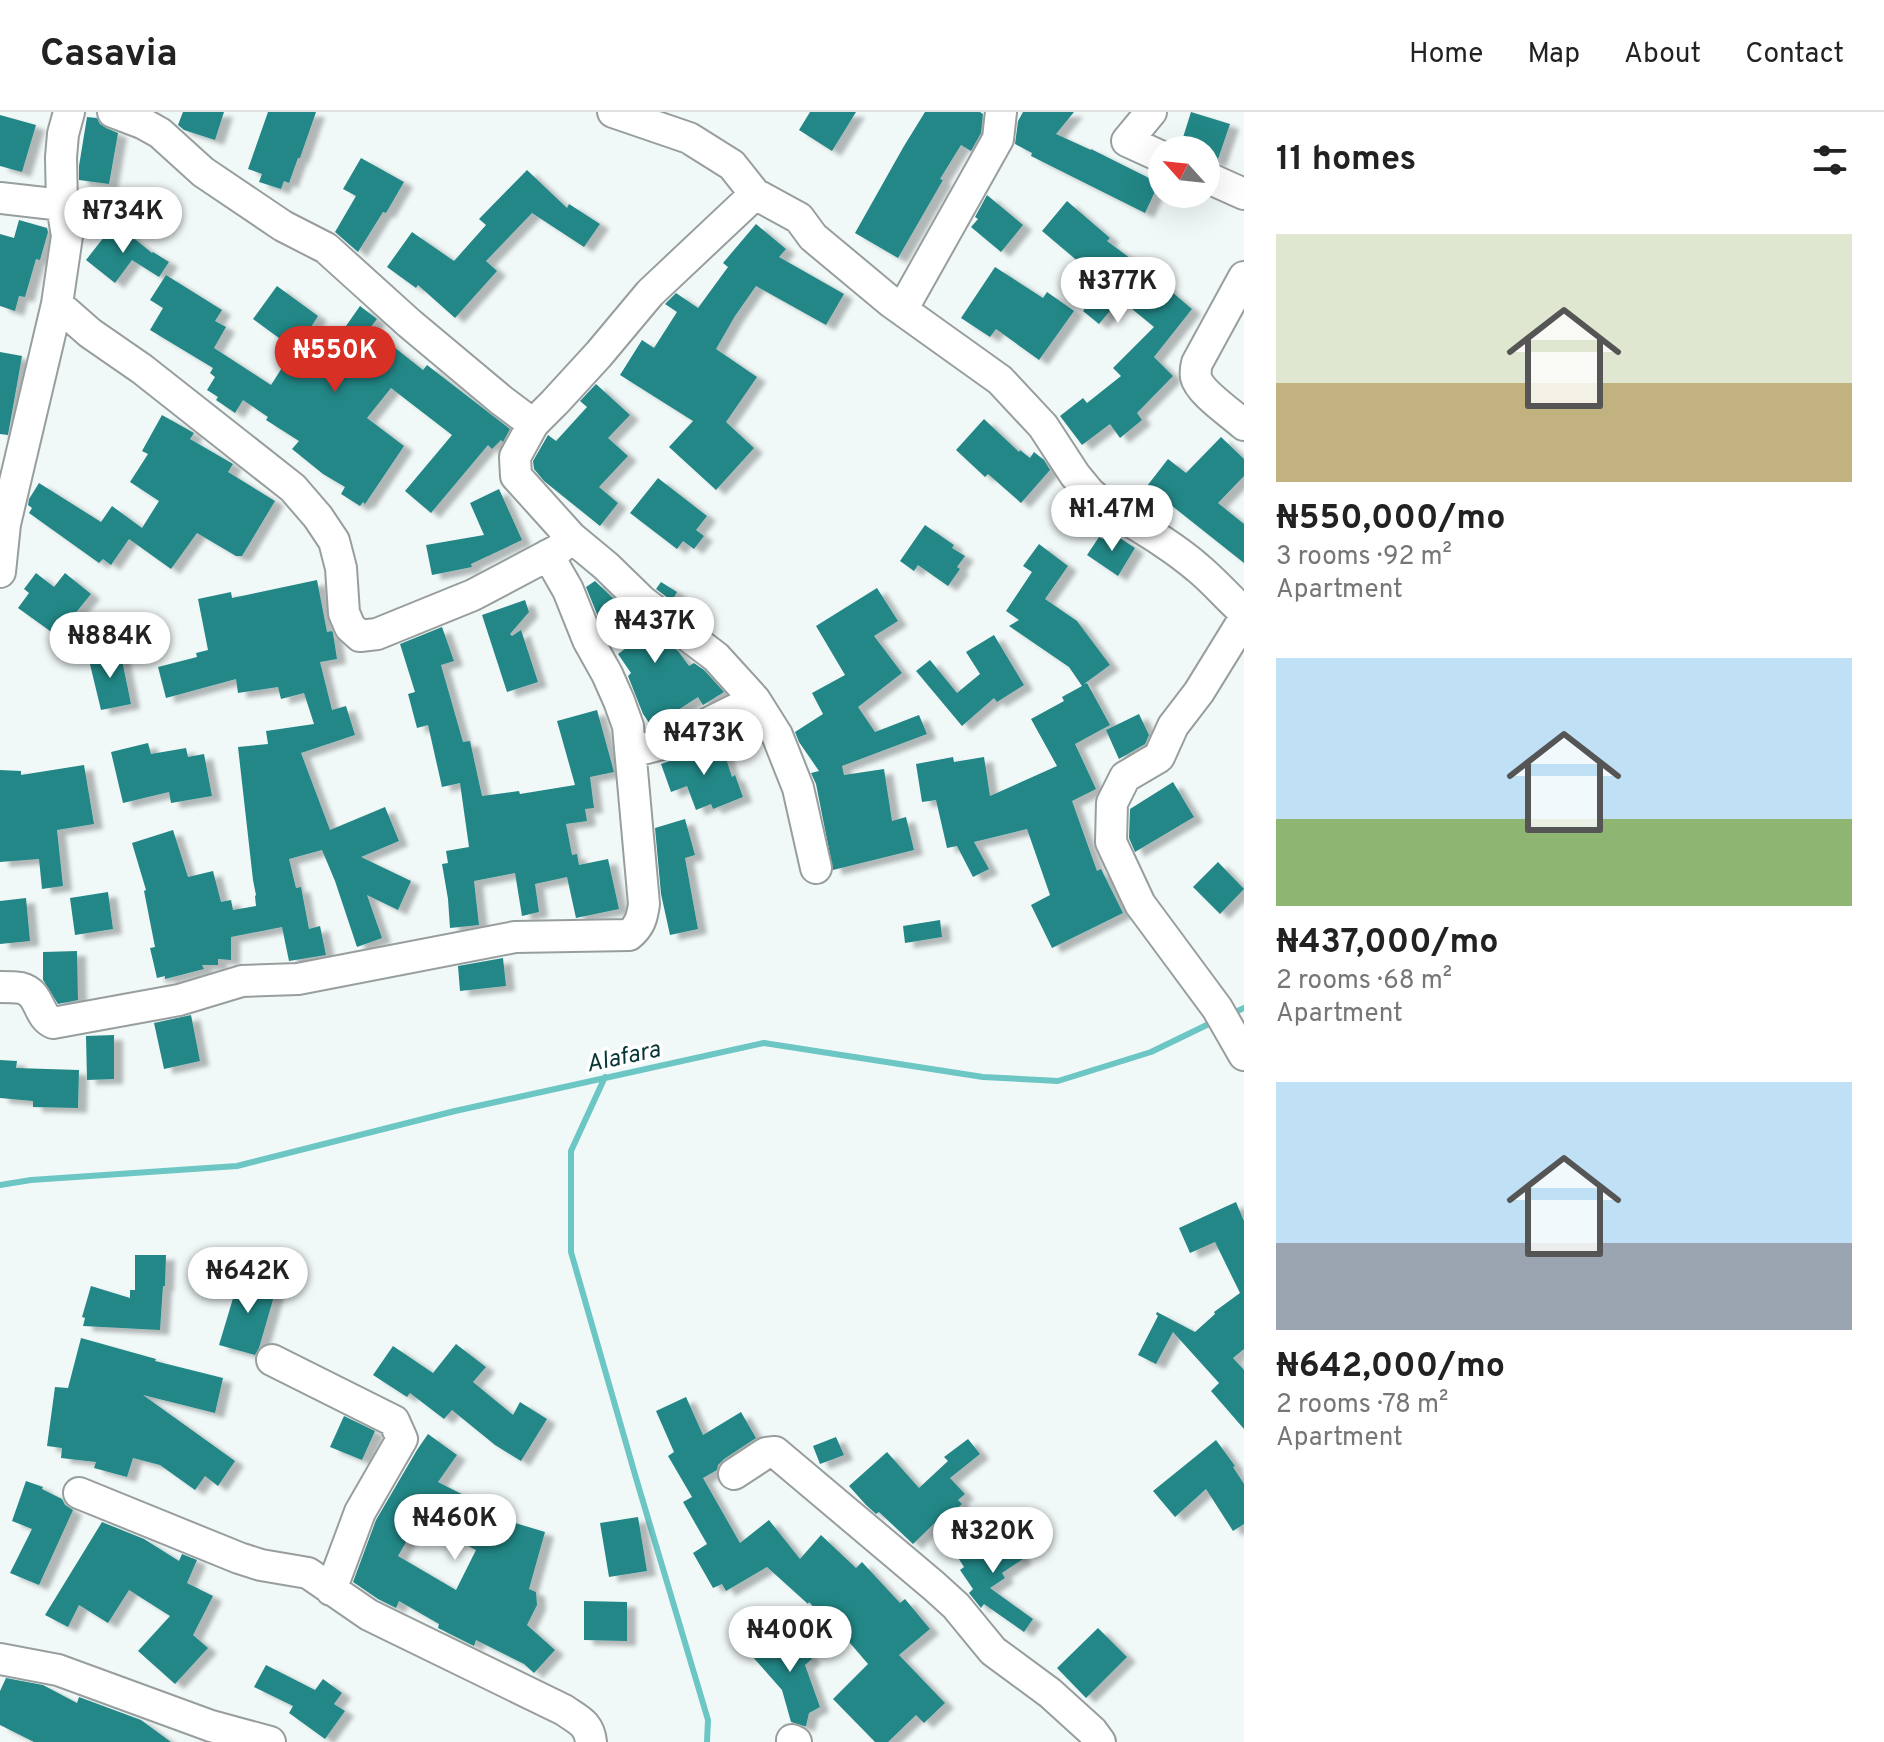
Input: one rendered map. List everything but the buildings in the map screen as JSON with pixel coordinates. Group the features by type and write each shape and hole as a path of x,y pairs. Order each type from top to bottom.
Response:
{"street":[{"path":"0,572 5,524 57,304 67,236 62,205 61,157 69,112"},
{"path":"113,112 160,133 203,172 283,226 326,248 409,323 533,424"},
{"path":"613,112 689,138 732,165 755,194 799,218 813,237 902,310 1000,380 1043,426 1075,475 1102,504 1195,565 1244,612"},
{"path":"902,310 998,139 1001,112"},
{"path":"1148,151 1127,141 1151,112"},
{"path":"1220,183 1244,194"},
{"path":"0,987 22,988 30,992 38,1000 44,1017 53,1023 179,1000 242,981 298,979 515,937 629,935 637,928 642,920 644,904 628,726 568,590 559,546 516,476 515,457 533,424 599,354 650,293 755,194"},
{"path":"0,198 62,205"},
{"path":"1244,277 1197,363 1195,373 1196,380 1205,391 1244,425"},
{"path":"57,304 90,333 142,369 293,488 334,541 341,568 344,613 350,627 360,636 377,634 473,595 559,546"},
{"path":"559,546 606,566 642,601 716,657 755,700 777,735 798,788 816,868"},
{"path":"1244,619 1199,692 1173,726 1159,757 1125,777 1112,803 1111,842 1140,904 1217,1008 1244,1055"},
{"path":"631,752 670,742 755,700"},
{"path":"272,1360 394,1421 402,1439 360,1512 331,1590"},
{"path":"734,1474 766,1453 775,1452 934,1586 956,1606 993,1651 1050,1693 1100,1742"},
{"path":"79,1493 239,1558 308,1573 369,1615 564,1710 584,1724 591,1742"},
{"path":"0,1659 58,1670 211,1726 270,1742"}],"waterway":[{"name":"Alafara","path":"1229,1015 1244,1008"},
{"name":"Alafara","path":"0,1185 31,1180 237,1166 455,1111 764,1043 983,1077 1058,1081 1151,1052 1215,1021"},
{"path":"605,1077 571,1151 571,1252 708,1720 707,1742"}]}
